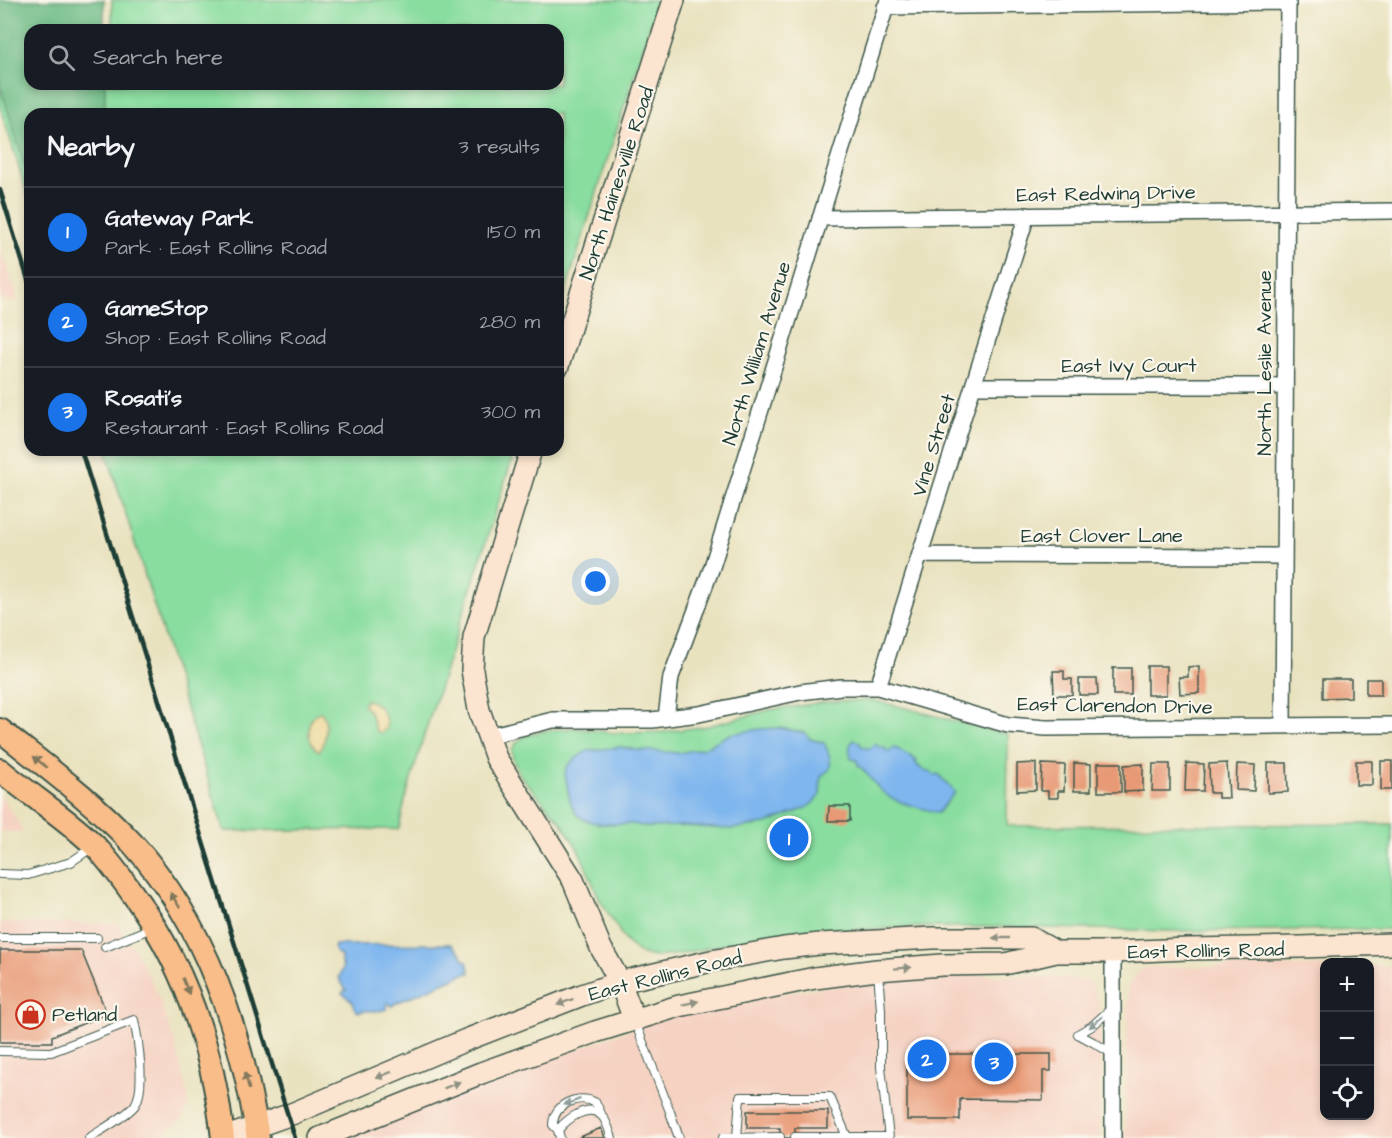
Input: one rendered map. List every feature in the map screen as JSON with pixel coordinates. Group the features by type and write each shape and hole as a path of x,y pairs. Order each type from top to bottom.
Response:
{"main road":[{"name":"North Hainesville Road","path":"564,347 674,0"},
{"path":"529,456 474,637 472,670 479,710 496,758 573,880 601,948 620,982 634,1019"},
{"path":"0,730 104,816 132,843 169,891 194,930 227,1007 251,1096 257,1132"},
{"path":"0,770 94,846 124,881 155,927 174,959 197,1016 218,1101 224,1138"},
{"name":"East Rollins Road","path":"224,1138 257,1132 466,1040 620,982 711,961 820,944 933,938 1031,938 1056,952"},
{"name":"East Rollins Road","path":"320,1138 481,1073 634,1019 679,1006 815,978 942,965 1005,964 1056,952 1392,944"}],"street":[{"path":"886,3 1288,1"},
{"name":"North Leslie Avenue","path":"1283,726 1288,1"},
{"name":"North William Avenue","path":"666,718 671,677 711,567 886,3"},
{"name":"East Redwing Drive","path":"820,218 1392,211"},
{"name":"Vine Street","path":"878,687 1027,215"},
{"name":"East Ivy Court","path":"973,386 1285,386"},
{"name":"East Clover Lane","path":"920,555 1284,556"},
{"name":"East Clarendon Drive","path":"488,736 553,720 652,720 699,714 800,692 841,687 878,687 1008,725 1046,728 1392,725"},
{"path":"1113,952 1113,1138"}],"lane":[{"path":"0,874 28,874 71,862 94,846"},
{"path":"105,947 155,927"},
{"path":"0,938 97,938"},
{"path":"795,1137 889,1138 881,1067 881,1010 877,970"},
{"path":"1113,1007 1092,1026 1078,1034 1113,1054"},
{"path":"634,1019 679,1138"},
{"path":"0,1051 51,1052 134,1020 140,1054 140,1089 137,1101 134,1107 111,1125 89,1138"},
{"path":"737,1137 740,1097 830,1097 847,1137"},
{"path":"603,1116 594,1111 583,1112 564,1124 559,1134 553,1125 553,1118 559,1107 584,1098 596,1103 603,1116 612,1138"},
{"path":"723,1138 780,1137"}],"shaded area":[{"path":"0,249 19,301 0,300"},
{"path":"0,796 2,798 24,832 0,832"},
{"path":"0,923 118,924 157,993 176,1046 188,1098 188,1105 181,1122 178,1121 163,1138 0,1138"},
{"path":"1320,966 1320,1120 1374,1120 1374,966 1392,966 1392,1138 1125,1138 1128,986 1141,970 1151,967"},
{"path":"926,973 1081,979 1091,983 1098,1000 1101,1018 1100,1138 329,1138 699,1005"}],"green space":[{"path":"0,0 104,0 104,24 24,24 24,90 105,90 105,108 24,108 24,164 0,86"},
{"path":"112,0 658,0 564,296 564,108 24,108 24,184 0,106 0,73 24,82 24,90 564,90 564,24 112,24"},
{"path":"108,456 513,456 423,739 399,829 224,831"},
{"path":"869,700 1008,734 1007,826 1392,824 1392,929 1170,931 928,927 834,930 759,937 674,955 653,957 640,953 626,942 600,900 578,849 561,822 520,775 513,760 512,750 516,743 525,736 545,731 574,728 615,733 663,732 708,726 769,710 826,702"}],"sand":[{"path":"366,700 379,707 384,715 386,729 380,733 376,731 370,712 363,705"},
{"path":"321,712 326,732 319,751 311,742 309,730 312,718"}],"water":[{"path":"780,728 805,733 810,739 824,743 830,756 830,767 821,777 820,795 814,802 806,808 766,824 731,829 602,824 587,821 576,814 570,801 565,773 567,767 587,751 621,747 679,753 704,748 730,734"},
{"path":"855,740 869,749 876,743 877,746 885,747 886,751 889,752 894,747 912,756 920,767 934,775 938,774 955,792 938,813 889,797 858,765 857,760 851,759 850,746"},
{"path":"451,944 467,961 470,973 392,1006 388,1003 387,1009 383,1010 359,1012 355,1010 353,1002 342,993 346,990 339,978 343,966 341,956 335,952 335,945"}],"building":[{"path":"1147,666 1166,666 1166,695 1147,695"},
{"path":"1199,666 1199,693 1180,694 1179,677 1188,677 1188,667"},
{"path":"1113,668 1131,668 1131,695 1113,695"},
{"path":"1053,671 1064,671 1064,679 1072,679 1072,695 1054,695"},
{"path":"1079,679 1097,679 1098,695 1079,695"},
{"path":"1323,679 1351,679 1351,697 1323,698"},
{"path":"1366,679 1381,679 1381,695 1366,695"},
{"path":"1356,761 1372,761 1372,785 1356,785"},
{"path":"1381,761 1392,761 1392,790 1381,790"},
{"path":"1036,763 1036,790 1017,791 1017,764"},
{"path":"1074,763 1091,764 1091,791 1074,791"},
{"path":"1098,763 1121,763 1121,792 1098,792"},
{"path":"1186,763 1204,764 1203,791 1185,791"},
{"path":"1227,763 1229,798 1218,798 1218,793 1210,793 1209,764"},
{"path":"1268,763 1287,763 1288,792 1268,793"},
{"path":"1042,764 1065,765 1064,791 1058,791 1058,798 1048,798 1048,791 1041,791"},
{"path":"1143,764 1143,791 1124,792 1124,765"},
{"path":"1153,764 1170,764 1170,791 1152,791"},
{"path":"1237,764 1255,765 1254,791 1236,790"},
{"path":"829,806 850,806 850,821 828,821"},
{"path":"0,950 81,950 107,1014 52,1036 52,1042 0,1042"},
{"path":"907,1053 1051,1054 1051,1071 1043,1071 1043,1100 960,1099 960,1120 907,1120"},
{"path":"747,1111 828,1111 828,1128 795,1128 795,1138 780,1138 780,1128 747,1128"},
{"path":"601,1128 605,1138 578,1138"}],"railway":[{"path":"0,190 24,267"},
{"path":"83,456 295,1138"}],"place":[{"name":"Gateway Park","path":"789,838"},
{"name":"Petland","path":"31,1014"},
{"name":"GameStop","path":"927,1059"},
{"name":"Rosati's","path":"994,1062"}]}
